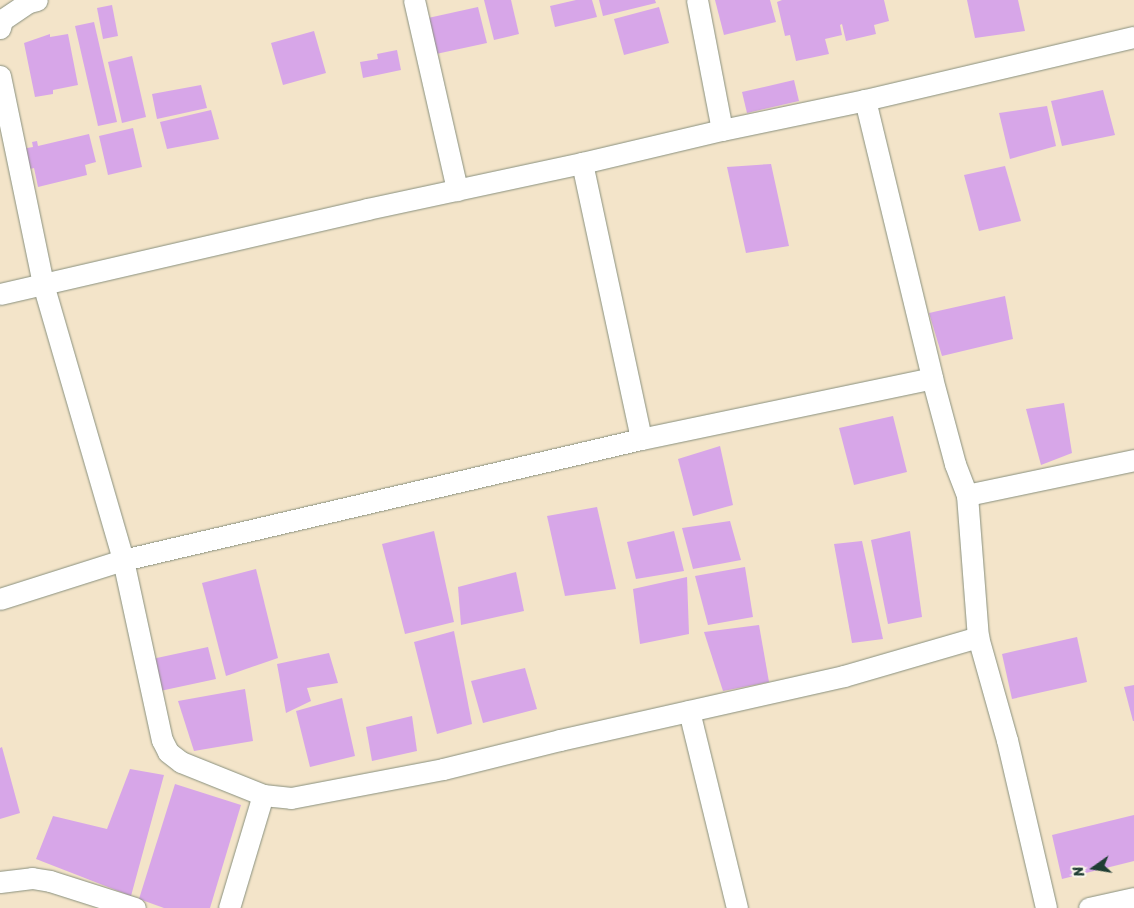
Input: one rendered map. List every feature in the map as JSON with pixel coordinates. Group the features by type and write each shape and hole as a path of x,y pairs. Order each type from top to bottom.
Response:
{"street":[{"path":"0,28 2,20 29,2 37,0"},
{"path":"414,0 457,190"},
{"path":"697,0 722,130"},
{"path":"0,294 457,190 582,164 722,130 865,100 1134,37"},
{"path":"0,76 43,284 123,560 162,740 168,752 181,762 262,795 291,798 442,769 689,710 844,676 978,637"},
{"path":"865,100 932,378 955,464 967,495 978,637 1007,740 1046,908"},
{"path":"582,164 641,439"},
{"path":"0,600 123,560 641,439 932,378"},
{"path":"967,495 1134,460"},
{"path":"689,710 737,908"},
{"path":"229,908 262,795"},
{"path":"0,882 32,878 50,881 135,908"},
{"path":"1089,908 1134,898"}],"building":[{"path":"484,0 511,0 519,34 494,40"},
{"path":"576,0 592,0 597,17 555,27 550,6"},
{"path":"599,0 655,0 656,3 603,16"},
{"path":"715,0 770,0 776,22 724,35"},
{"path":"782,0 884,0 889,21 874,25 876,34 846,41 842,24 840,25 842,35 825,39 829,54 796,61 790,35 785,36 777,2"},
{"path":"967,0 1018,0 1025,31 975,38"},
{"path":"112,5 118,36 103,39 97,8"},
{"path":"478,7 487,43 436,54 428,18"},
{"path":"659,7 669,43 624,55 614,19"},
{"path":"94,22 117,122 98,126 75,26"},
{"path":"314,31 326,73 283,85 271,43"},
{"path":"50,34 50,37 68,34 78,85 53,90 53,94 35,97 24,43"},
{"path":"397,50 401,70 363,78 360,62 378,59 377,54"},
{"path":"132,56 146,117 122,123 108,62"},
{"path":"794,80 799,101 747,113 742,92"},
{"path":"201,85 207,108 157,119 152,94"},
{"path":"1103,90 1115,135 1062,146 1051,101"},
{"path":"1047,106 1056,146 1010,159 999,113"},
{"path":"211,110 219,139 167,149 160,122"},
{"path":"133,128 142,167 108,175 99,136"},
{"path":"89,134 96,162 85,165 87,175 38,187 34,168 26,170 21,149 33,147 32,142 37,141 38,146"},
{"path":"771,164 789,246 746,253 727,167"},
{"path":"1005,166 1021,221 979,231 964,175"},
{"path":"1005,296 1013,339 942,356 929,313"},
{"path":"1064,403 1072,453 1041,465 1026,409"},
{"path":"893,416 907,472 854,485 839,428"},
{"path":"720,446 733,505 693,516 678,459"},
{"path":"597,507 616,589 565,596 547,516"},
{"path":"730,521 741,560 693,569 682,528"},
{"path":"434,531 454,622 405,634 382,544"},
{"path":"674,531 684,571 636,579 627,542"},
{"path":"910,531 922,617 888,624 871,540"},
{"path":"862,541 883,639 852,643 834,544"},
{"path":"745,567 753,617 708,625 695,576"},
{"path":"256,569 278,658 226,676 202,583"},
{"path":"516,572 524,611 461,625 458,587"},
{"path":"687,577 689,634 640,644 633,589"},
{"path":"759,625 769,682 723,691 704,632"},
{"path":"454,631 472,724 437,734 414,642"},
{"path":"1077,637 1087,682 1012,699 1002,654"},
{"path":"208,647 216,679 160,691 152,659"},
{"path":"329,653 338,683 307,688 311,701 286,713 277,664"},
{"path":"525,668 537,709 483,723 471,681"},
{"path":"1134,685 1134,721 1133,721 1124,687"},
{"path":"245,689 253,741 194,751 178,701"},
{"path":"342,698 355,756 310,767 296,711"},
{"path":"412,716 417,751 372,761 366,727"},
{"path":"2,747 20,813 0,819 0,748"},
{"path":"130,769 164,775 131,896 36,859 53,816 107,829"},
{"path":"175,784 241,805 210,908 164,908 139,899"},
{"path":"1134,815 1134,861 1062,879 1052,835"}]}
